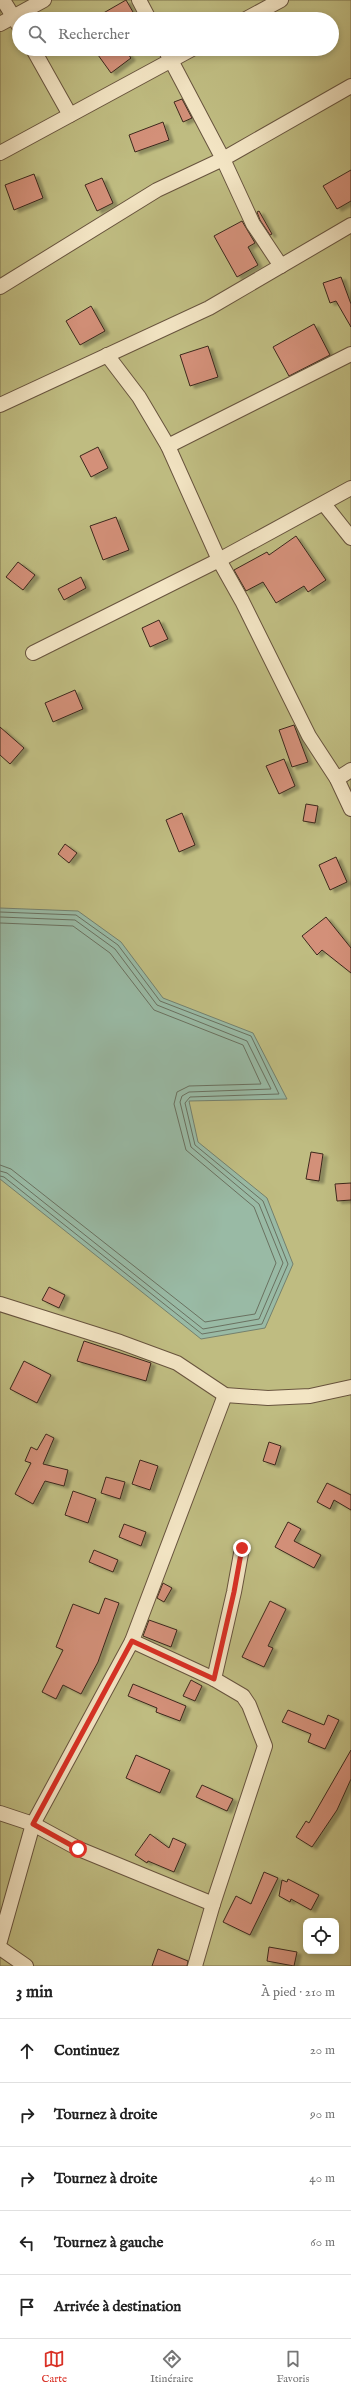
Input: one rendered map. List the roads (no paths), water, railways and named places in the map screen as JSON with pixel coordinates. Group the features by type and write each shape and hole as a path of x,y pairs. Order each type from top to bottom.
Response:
{"street":[{"path":"3,0 12,15"},
{"path":"29,12 44,0"},
{"path":"139,0 145,12"},
{"path":"259,12 281,0"},
{"path":"0,24 12,22"},
{"path":"36,56 70,115"},
{"path":"0,153 70,115 166,56"},
{"path":"169,56 223,158 254,224 281,266"},
{"path":"0,287 64,250 139,201 223,158 351,86"},
{"path":"0,405 209,308 351,225"},
{"path":"168,446 351,354"},
{"path":"108,355 139,397 168,446 219,560 242,601 309,736 337,779 351,809"},
{"path":"33,653 219,560 351,488"},
{"path":"324,504 351,538"},
{"path":"337,779 351,770"},
{"path":"0,1304 120,1342 177,1363 225,1395 268,1398 310,1396 351,1388"},
{"path":"0,1941 33,1824 132,1641 225,1395"},
{"path":"214,1679 234,1592 242,1548"},
{"path":"132,1641 214,1679 243,1696 249,1705 265,1746 213,1904 195,1966"},
{"path":"0,1813 33,1824 78,1849 213,1904"},
{"path":"0,1948 26,1966"}],"water":[{"path":"0,908 78,911 121,942 163,998 253,1033 287,1099 189,1101 198,1142 267,1198 293,1264 265,1328 201,1339 0,1179"}]}
